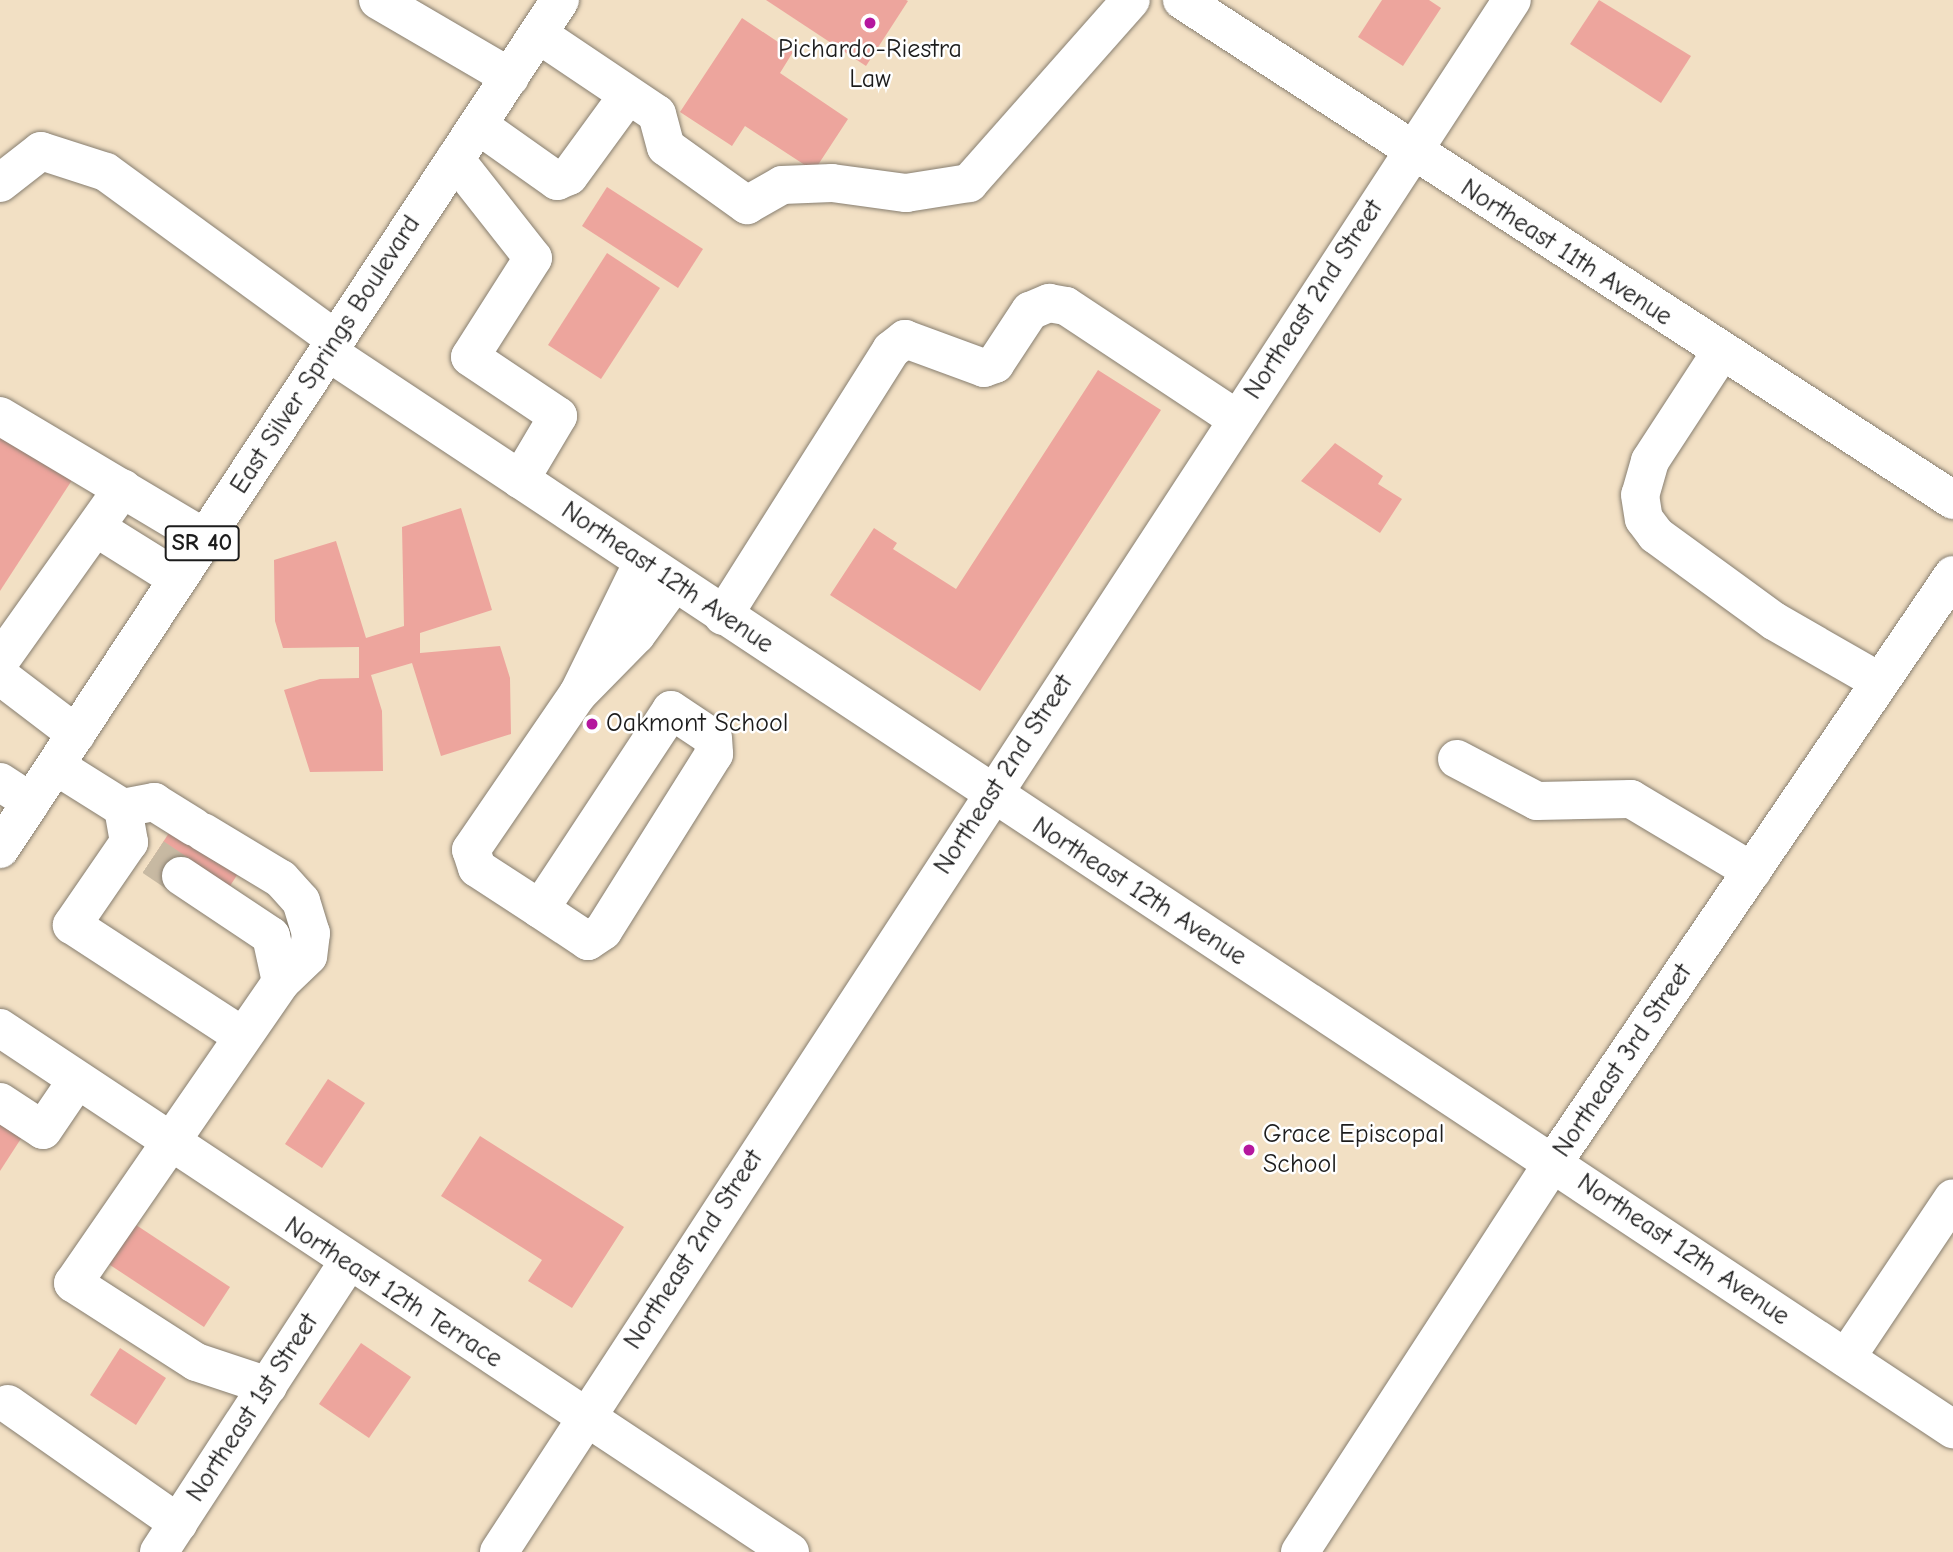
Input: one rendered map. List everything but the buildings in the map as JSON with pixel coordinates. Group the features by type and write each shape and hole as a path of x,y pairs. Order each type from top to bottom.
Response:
{"street":[{"path":"379,0 510,77"},
{"name":"East Silver Springs Boulevard","path":"0,849 16,792 56,766 561,0"},
{"path":"538,34 657,114 666,147 747,205 782,185 832,183 906,193 969,183 1131,0"},
{"name":"Northeast 11th Avenue","path":"1182,0 1410,153 1953,500"},
{"name":"Northeast 2nd Street","path":"499,1552 1512,0"},
{"path":"478,125 557,181 569,176 628,95"},
{"name":"Northeast 12th Avenue","path":"0,183 41,152 106,172 332,346 520,480 1953,1429"},
{"path":"455,159 533,258 470,357 558,416 520,480"},
{"path":"723,616 891,350 905,339 984,368 995,364 1030,311 1049,303 1066,306 1237,419"},
{"path":"1721,352 1650,461 1640,495 1644,519 1656,535 1774,621 1880,682"},
{"path":"0,416 205,538"},
{"path":"98,529 123,488"},
{"path":"0,660 90,529 98,529 178,579"},
{"path":"540,909 671,710 713,738 714,754 603,931 588,941 477,868 471,850 578,694 643,562"},
{"name":"Northeast 3rd Street","path":"1300,1552 1553,1163 1953,575"},
{"path":"578,694 636,635 674,583"},
{"path":"0,676 76,734"},
{"path":"1457,759 1537,801 1631,799 1752,871"},
{"path":"56,766 147,846 271,936 281,982"},
{"path":"242,1036 72,925 147,846 154,802 281,879 301,901 311,933 308,956 281,982 242,1036 73,1283 196,1362 268,1386"},
{"name":"Northeast 12th Terrace","path":"0,1028 347,1264 790,1552"},
{"path":"0,1102 43,1130 77,1080"},
{"path":"1846,1358 1953,1198"},
{"name":"Northeast 1st Street","path":"168,1538 347,1264"},
{"path":"9,1404 168,1538"}],"tunnel":[{"path":"153,857 181,876"}],"place":[{"name":"Pichardo-Riestra Law","path":"870,23"},
{"name":"Oakmont School","path":"592,724"},
{"name":"Grace Episcopal School","path":"1249,1150"}]}
